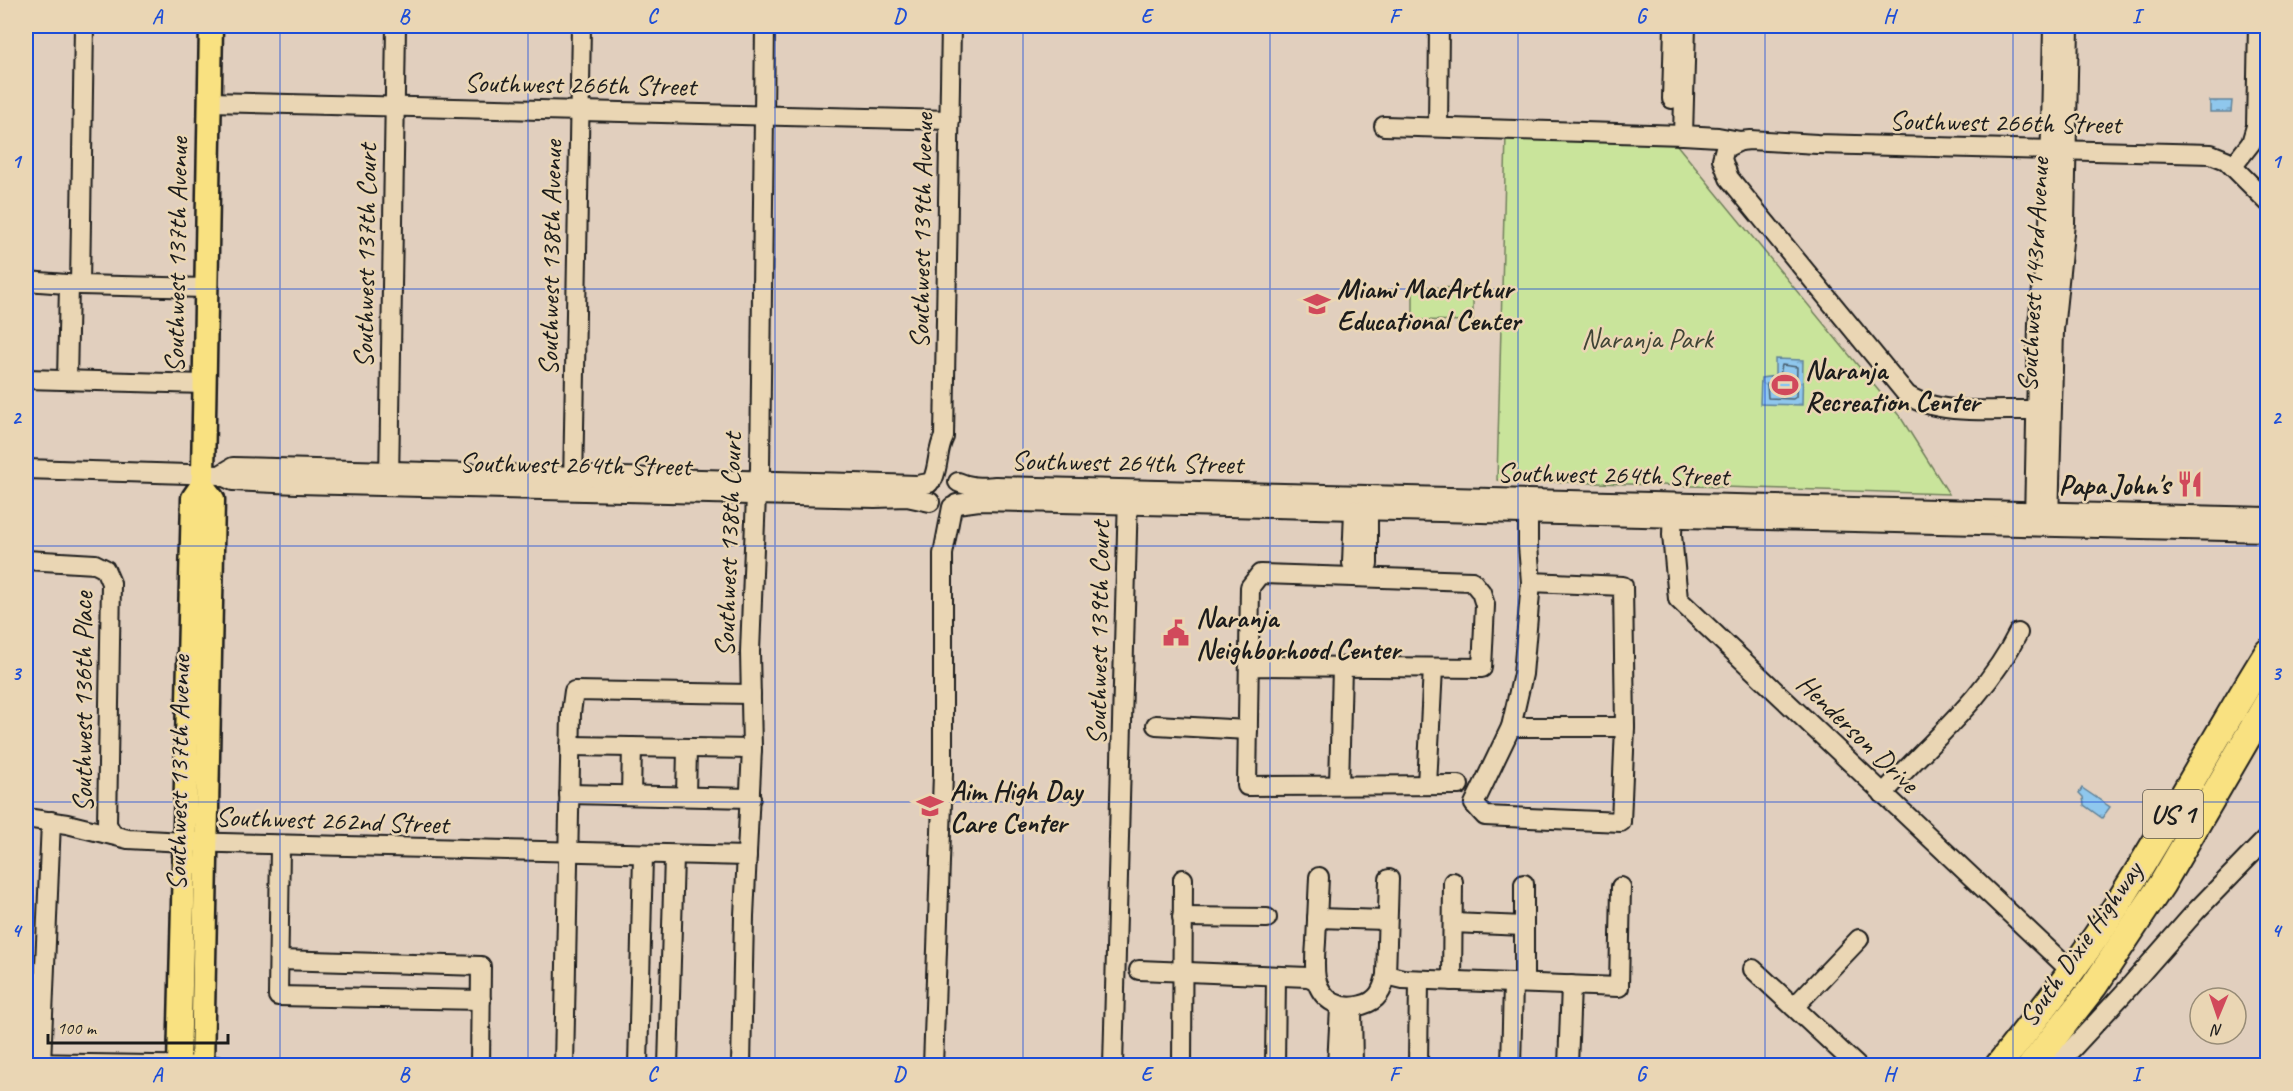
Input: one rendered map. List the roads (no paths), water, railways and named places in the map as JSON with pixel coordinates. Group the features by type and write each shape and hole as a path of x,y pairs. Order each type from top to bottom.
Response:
{"highway":[{"name":"South Dixie Highway","path":"2071,971 2107,921 2143,863 2268,652"},
{"name":"South Dixie Highway","path":"2031,1065 2094,986 2162,884 2268,702"},
{"path":"2071,971 2094,986"},
{"name":"US 1","path":"1998,1065 2071,971"}],"main road":[{"name":"Southwest 137th Avenue","path":"202,1065 213,499 209,478 204,384 211,26"},
{"name":"Southwest 137th Avenue","path":"179,1065 192,498 209,478"}],"street":[{"path":"68,380 75,285 84,26"},
{"name":"Southwest 137th Court","path":"389,479 396,26"},
{"name":"Southwest 138th Avenue","path":"573,484 581,26"},
{"name":"Southwest 138th Court","path":"741,1065 744,916 751,798 750,652 757,488 765,26"},
{"name":"Southwest 139th Avenue","path":"951,26 944,437 949,446 949,462 955,480"},
{"path":"1437,127 1439,26"},
{"path":"1674,26 1677,135"},
{"path":"1677,135 1686,26"},
{"name":"Southwest 143rd Avenue","path":"2042,519 2054,330 2066,223 2058,149 2053,26"},
{"name":"Southwest 143rd Avenue","path":"2042,519 2036,410 2038,323 2058,149 2069,26"},
{"path":"2233,166 2251,143 2256,126 2258,26"},
{"name":"Southwest 266th Street","path":"209,102 950,120"},
{"name":"Southwest 266th Street","path":"1384,126 1718,137 1732,144 2201,153 2219,156 2233,166 2268,202"},
{"path":"1732,144 1723,153 1722,164 1728,178 1899,385 1916,400 1944,408 2036,410"},
{"path":"26,281 75,285 206,288"},
{"path":"26,379 204,384"},
{"name":"Southwest 139th Avenue","path":"931,481 938,463 939,445 944,437"},
{"name":"Southwest 264th Street","path":"26,469 232,481 389,479 757,488 908,497 943,505 979,501 1128,497 2042,519 2268,532"},
{"path":"944,475 955,480 961,495 943,505 926,493 931,481 944,475"},
{"name":"Southwest 264th Street","path":"955,480 979,488 995,486 1128,497 1361,510 1533,514 1672,510"},
{"name":"Southwest 264th Street","path":"757,488 908,485 931,481"},
{"name":"Southwest 139th Court","path":"1113,1065 1128,497"},
{"path":"933,1065 943,774 943,554 938,540 943,505"},
{"path":"1358,577 1352,563 1361,542 1361,510"},
{"name":"Henderson Drive","path":"1672,510 1678,599 2071,971"},
{"path":"1531,582 1623,586 1625,727 1621,822 1485,816 1474,804 1511,727 1523,674 1531,582 1528,546 1533,514"},
{"name":"Southwest 264th Street","path":"2042,519 2268,517"},
{"name":"Southwest 136th Place","path":"26,560 95,564 105,569 111,583 107,824 113,835"},
{"path":"1250,666 1482,668 1485,605 1481,592 1472,581 1260,574 1250,587 1248,786 1459,785"},
{"path":"1883,794 1984,687 2018,633"},
{"path":"1339,785 1342,667"},
{"path":"1427,785 1432,668"},
{"path":"564,1065 570,746 574,692 751,694"},
{"path":"1156,725 1248,730"},
{"path":"1511,727 1625,727"},
{"path":"570,746 752,749"},
{"path":"630,795 632,747"},
{"path":"686,796 687,748"},
{"path":"569,794 751,798"},
{"name":"Southwest 262nd Street","path":"26,818 51,821 128,839 184,842 674,856 747,856"},
{"path":"51,821 33,1063 216,1065"},
{"path":"2056,1065 2268,837"},
{"path":"280,845 278,996 482,1000"},
{"path":"638,1065 643,855"},
{"path":"668,1065 674,856"},
{"path":"1319,877 1316,980 1330,1001 1346,1007 1366,1004 1380,994 1386,975 1389,879"},
{"path":"1182,1065 1183,879"},
{"path":"1452,981 1454,882"},
{"path":"1511,1065 1524,926 1524,884"},
{"path":"1386,975 1419,980 1619,987 1622,887"},
{"path":"1182,917 1267,918"},
{"path":"1317,918 1387,921"},
{"path":"1453,923 1524,926"},
{"path":"1794,1007 1859,939"},
{"path":"279,960 481,966 480,1065"},
{"path":"1753,969 1857,1065"},
{"path":"1139,970 1316,980"},
{"path":"1275,1065 1276,976"},
{"path":"1418,1065 1419,980"},
{"path":"2094,986 2112,990 2131,983"},
{"path":"1568,1065 1571,985"},
{"path":"1345,1065 1346,1007"}],"water":[{"path":"2210,101 2232,101 2231,112 2210,112"},
{"path":"1775,359 1803,360 1802,405 1760,404 1761,378 1775,376"},
{"path":"2082,788 2110,807 2102,818 2084,805 2083,797 2079,793"}],"place":[{"name":"Miami MacArthur Educational Center","path":"1317,304"},
{"name":"Naranja Recreation Center","path":"1785,385"},
{"name":"Papa John's","path":"2190,484"},
{"name":"Naranja Neighborhood Center","path":"1176,633"},
{"name":"Aim High Day Care Center","path":"930,806"}],"park label":[{"name":"Naranja Park","path":"1647,338"}]}
